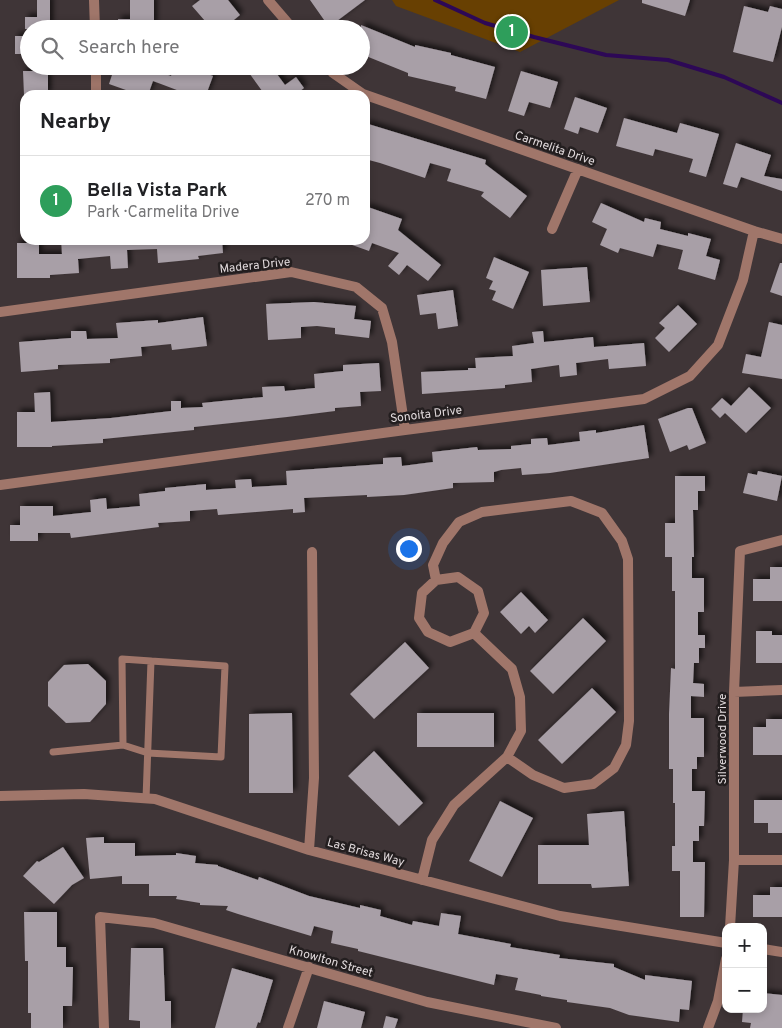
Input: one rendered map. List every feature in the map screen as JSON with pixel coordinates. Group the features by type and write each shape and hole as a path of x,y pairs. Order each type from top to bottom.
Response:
{"street":[{"path":"94,0 94,20"},
{"path":"268,0 285,20"},
{"path":"96,75 96,90"},
{"name":"Carmelita Drive","path":"336,75 357,90"},
{"name":"Carmelita Drive","path":"370,96 754,231 782,239"},
{"path":"552,229 578,169"},
{"name":"Sonoita Drive","path":"0,485 644,399 690,376 718,345 743,280 754,231"},
{"name":"Madera Drive","path":"0,312 291,272 356,287 382,308 392,342 405,430"},
{"path":"436,580 433,565 443,543 459,522 482,512 571,501 602,513 622,541 628,558 629,721 626,745 614,768 593,784 564,788 533,775 507,757"},
{"name":"Silverwood Drive","path":"730,923 734,860 734,692 740,551 782,540"},
{"path":"309,850 314,778 312,552"},
{"path":"458,577 478,591 484,613 474,633 450,642 428,632 419,618 422,593 436,580 458,577"},
{"path":"422,880 432,840 454,805 507,757 522,731 520,696 512,669 474,633"},
{"path":"734,692 782,690"},
{"name":"Las Brisas Way","path":"0,796 84,794 155,799 309,850 560,916 722,942"},
{"path":"734,860 782,860"},
{"name":"Knowlton Street","path":"104,1028 100,917 154,923 427,1002 556,1028"},
{"path":"767,950 782,952"},
{"path":"288,1028 309,967"},
{"path":"708,1028 718,1001 724,968"}],"lane":[{"path":"53,752 123,745 148,753 221,757 225,666 122,659 123,745"},
{"path":"146,799 151,661"}],"shaded area":[{"path":"392,0 619,0 520,52 396,6"}],"building":[{"path":"37,0 50,0 50,20 25,20 25,17 37,17"},
{"path":"130,0 154,0 154,20 118,20 130,19"},
{"path":"200,0 228,0 240,15 234,20 204,20 192,6"},
{"path":"310,0 365,0 338,20 324,20"},
{"path":"642,0 690,0 685,16 642,3"},
{"path":"744,6 768,12 770,6 782,9 782,27 773,62 733,52"},
{"path":"370,29 415,47 415,45 451,53 451,55 495,67 486,99 455,91 456,87 408,76 408,73 370,58"},
{"path":"15,36 20,36 20,54 15,54"},
{"path":"521,71 558,82 550,108 529,102 524,116 508,111"},
{"path":"23,75 48,75 48,90 24,90"},
{"path":"112,75 213,76 208,90 177,90 153,81 150,90 126,90 109,84"},
{"path":"251,75 278,75 285,85 296,77 304,88 301,90 261,90"},
{"path":"575,97 607,108 598,133 580,127 578,134 564,129"},
{"path":"624,118 677,133 680,123 719,134 706,177 689,172 693,159 655,149 653,156 616,146"},
{"path":"370,125 486,160 485,164 527,196 510,218 481,196 484,192 447,181 451,169 430,163 425,178 370,160"},
{"path":"736,143 771,155 764,176 782,179 782,191 741,177 737,188 723,184"},
{"path":"601,203 644,222 645,218 661,222 660,229 711,239 706,256 720,260 715,280 678,269 683,250 657,244 653,257 620,248 618,253 600,245 607,229 592,222"},
{"path":"370,208 402,219 398,230 441,265 428,281 407,265 399,275 388,266 399,253 372,243 369,251 352,245 370,245"},
{"path":"17,243 20,243 20,245 39,245 39,254 62,254 61,245 222,245 223,253 198,256 199,259 158,263 157,249 127,250 128,268 111,269 110,256 78,259 79,273 50,275 50,278 17,278"},
{"path":"494,257 529,272 513,309 492,300 496,291 489,289 493,281 486,278"},
{"path":"780,263 782,263 782,296 770,292"},
{"path":"587,267 590,302 543,306 541,270"},
{"path":"453,290 458,326 438,329 436,313 420,315 417,295"},
{"path":"314,302 356,306 354,319 371,321 369,338 335,334 335,328 317,326 301,327 301,338 268,340 266,304"},
{"path":"678,305 697,324 669,352 655,338 665,328 659,323"},
{"path":"203,317 207,346 172,350 171,344 141,347 142,356 110,359 110,363 58,365 58,369 21,372 19,342 71,338 71,331 86,331 87,339 118,338 116,323 158,320 158,323"},
{"path":"769,322 782,325 782,379 742,373 746,354 761,357"},
{"path":"543,331 544,342 593,337 594,347 644,343 646,366 609,369 608,359 576,363 577,375 560,377 559,365 531,369 532,382 505,385 505,388 422,394 421,372 468,370 468,368 476,368 475,358 513,356 512,346 534,343 532,332"},
{"path":"379,363 381,391 360,392 361,406 335,408 335,411 194,427 194,430 103,439 103,443 52,447 17,447 17,412 35,412 34,393 50,392 51,422 111,418 171,411 171,401 181,401 181,408 203,407 202,403 263,397 262,387 284,386 285,391 315,388 314,374 343,371 343,365"},
{"path":"749,387 771,408 746,433 725,413 720,418 711,409 722,398 731,406"},
{"path":"692,408 706,443 689,450 687,445 670,452 658,419"},
{"path":"644,425 649,458 550,473 522,475 521,468 501,470 494,472 494,482 453,483 453,488 404,495 304,498 305,512 293,513 293,509 218,515 217,509 190,511 190,521 158,523 159,527 71,538 70,533 38,533 38,541 10,541 10,525 20,525 20,506 53,506 53,516 91,512 90,500 106,498 107,509 140,506 139,494 165,491 165,488 206,484 206,490 236,488 235,480 251,479 252,487 287,485 286,471 383,464 383,458 401,457 402,466 433,462 432,452 477,447 478,450 511,449 511,446 531,444 531,439 547,438 548,445 580,441 579,432 596,430 596,433"},
{"path":"758,471 782,476 777,501 743,493 748,473 757,475"},
{"path":"675,476 705,476 705,491 698,491 698,510 693,510 694,557 692,557 692,578 704,578 704,612 698,612 698,635 705,635 705,648 699,648 699,663 694,663 693,683 704,684 704,697 691,696 691,718 704,718 704,757 697,757 697,769 692,769 692,791 705,791 704,826 699,826 699,841 693,841 693,862 705,862 704,917 680,917 680,871 672,871 672,846 675,846 675,803 673,803 673,769 669,769 669,714 671,668 675,669 675,591 672,591 672,557 665,557 665,523 675,523"},
{"path":"770,567 782,567 782,601 753,601 753,579 770,579"},
{"path":"521,592 548,620 535,633 529,626 521,634 500,612"},
{"path":"583,618 606,641 553,694 530,671"},
{"path":"756,631 772,631 772,635 782,635 782,663 756,663"},
{"path":"405,642 429,668 374,719 350,694"},
{"path":"88,664 106,681 106,704 90,722 66,723 48,706 48,682 64,665"},
{"path":"592,688 616,712 562,764 538,740"},
{"path":"292,713 293,793 249,793 249,714"},
{"path":"417,713 494,713 494,747 417,747"},
{"path":"766,719 782,719 782,755 753,755 753,727 766,727"},
{"path":"374,751 423,803 399,826 348,776"},
{"path":"754,800 782,800 782,833 768,833 768,823 754,823"},
{"path":"500,801 533,818 502,877 469,861"},
{"path":"624,811 629,886 592,888 591,884 538,884 538,845 589,845 587,814"},
{"path":"104,837 104,843 135,843 135,856 176,855 176,853 196,856 195,863 218,865 258,880 259,877 309,896 360,908 360,905 381,910 380,916 412,925 413,921 439,926 441,913 461,916 458,934 511,944 510,947 560,955 559,958 614,964 614,967 645,980 645,975 692,981 689,1010 680,1009 679,1022 629,1015 610,1008 567,1002 567,1000 515,990 518,978 496,974 494,985 331,943 333,931 314,926 311,936 226,910 228,906 200,905 200,903 176,899 177,896 149,896 149,884 122,884 122,876 90,879 86,838"},
{"path":"63,847 84,878 72,885 54,904 23,876 37,861 39,862"},
{"path":"770,887 782,887 782,917 753,917 753,895 770,895"},
{"path":"24,912 57,912 57,947 66,947 66,967 73,967 72,1006 63,1006 63,1028 31,1028 31,1013 28,1013 28,961 25,961"},
{"path":"131,948 163,948 165,1001 171,1001 171,1028 140,1028 140,1021 129,1020"},
{"path":"232,968 273,980 260,1023 258,1022 256,1028 215,1028"},
{"path":"767,993 782,995 782,1028 750,1028 751,1023 742,1022 743,1013 767,1013"},
{"path":"324,1001 365,1012 361,1028 317,1028"},
{"path":"386,1016 398,1019 395,1028 383,1028"}],"waterway":[{"path":"435,0 485,23 534,37 606,55 668,60 724,77 782,103"}],"place":[{"name":"Bella Vista Park","path":"512,32"}]}
